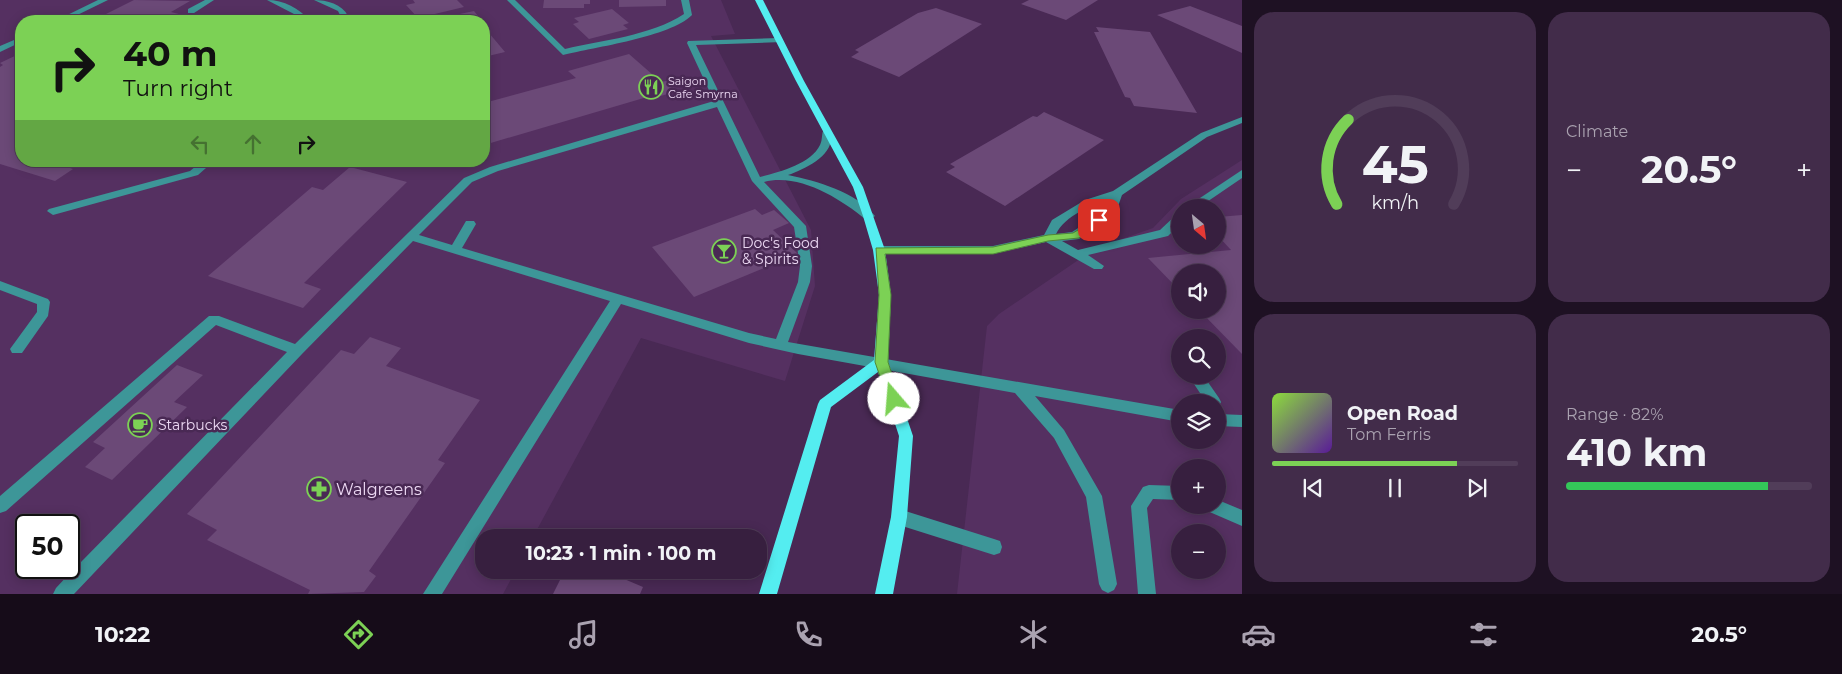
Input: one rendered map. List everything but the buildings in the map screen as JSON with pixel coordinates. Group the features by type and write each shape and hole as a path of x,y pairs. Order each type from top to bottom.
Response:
{"main road":[{"path":"759,0 826,131 858,188 880,250 885,295 882,362 906,436 899,517 884,594"},
{"path":"768,594 824,404 882,362"}],"lane":[{"path":"72,15 104,0"},
{"path":"191,11 210,0"},
{"path":"271,0 300,15"},
{"path":"318,0 341,10 344,15"},
{"path":"511,0 563,52 656,29 683,19 688,15 685,0"},
{"path":"779,40 691,43 757,181 800,226 806,266 804,282 781,343"},
{"path":"0,49 15,42"},
{"path":"80,565 461,186 480,174 719,103"},
{"path":"1048,238 1056,223 1089,202 1117,193 1204,135 1242,120"},
{"path":"757,181 777,176 800,166 815,156 826,143 826,131"},
{"path":"53,211 194,172 201,167"},
{"path":"1203,199 1242,173"},
{"path":"777,176 805,180 832,190 854,203 869,216"},
{"path":"880,250 993,250 1048,238 1075,236 1111,212 1117,193"},
{"path":"455,249 470,224"},
{"path":"1078,254 1164,233 1171,226"},
{"path":"410,236 749,338 781,343 798,349 882,362 1171,414"},
{"path":"1048,238 1098,266"},
{"path":"0,285 44,302 43,313 17,348"},
{"path":"432,594 618,298"},
{"path":"0,506 214,319 297,350"},
{"path":"1018,386 1059,434 1094,496 1108,584"},
{"path":"1226,420 1242,421"},
{"path":"1147,594 1139,506 1149,492 1171,493"},
{"path":"1226,511 1242,518"},
{"path":"899,517 994,547"},
{"path":"62,594 70,579"}],"shaded area":[{"path":"0,0 721,0 735,34 711,36 811,230 815,286 785,381 641,338 537,529 475,529 475,579 511,579 503,594 0,594"},
{"path":"1242,160 1242,594 957,594 987,326 999,314 1096,248 1153,228 1171,209 1171,254 1226,254 1226,199 1181,199"}],"place":[{"name":"Saigon Cafe Smyrna","path":"651,87"},
{"name":"Doc's Food & Spirits","path":"724,251"},
{"name":"Starbucks","path":"140,425"},
{"name":"Walgreens","path":"319,489"}],"route":[{"path":"894,399 882,362 885,295 880,250 958,252 993,250 1048,238 1075,236 1099,220"}]}
